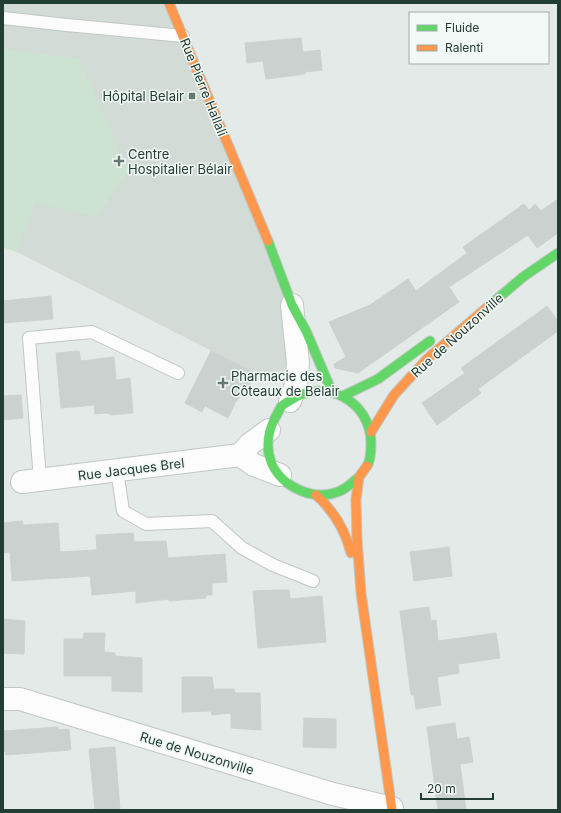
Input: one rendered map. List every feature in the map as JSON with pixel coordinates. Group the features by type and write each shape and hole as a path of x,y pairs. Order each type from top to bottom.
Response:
{"main road":[{"name":"Rue Pierre Hallali","path":"168,3 271,247 292,305 306,331 332,392"},
{"name":"Rue de Nouzonville","path":"371,432 394,395 427,359 523,277 558,253"},
{"path":"468,311 523,277"},
{"path":"343,396 378,379 437,335"},
{"name":"Rue de Nouzonville","path":"318,390 332,392 343,396 362,412 371,432 371,450 368,464 359,477 342,490 323,495 309,494 289,485 274,468 270,458 268,447 269,430 281,407 300,394 318,390"},
{"name":"Rue de Nouzonville","path":"359,477 356,499 356,515 361,593 392,809"},
{"name":"Rue de Nouzonville","path":"316,495 329,506 338,518 348,542 361,593"}],"street":[{"name":"Rue Pierre Hallali","path":"290,401 296,385 298,363 292,305"},
{"path":"269,430 250,444 240,455 254,465 280,475"},
{"name":"Rue Jacques Brel","path":"31,481 240,455"},
{"name":"Rue de Nouzonville","path":"3,698 20,699 333,794 392,809"}],"lane":[{"path":"3,18 183,36"},
{"path":"31,481 29,338 92,332 178,373"},
{"path":"117,470 122,511 146,524 212,521 242,548 273,565 313,581"}],"shaded area":[{"name":"Centre Hospitalier Bélair","path":"3,3 169,3 271,247 298,363 272,378 257,374 17,252 3,247"}],"green space":[{"path":"3,49 79,58 129,171 96,217 35,203 17,252 3,247"}],"building":[{"path":"301,38 303,52 320,50 322,70 305,72 305,74 266,79 263,61 247,63 245,43"},
{"path":"558,199 558,233 537,248 528,235 449,287 459,302 358,373 335,368 334,364 346,357 329,322 370,305 408,279 416,291 467,253 463,247 524,204 529,210 535,204 541,211"},
{"path":"51,296 53,319 3,323 3,301"},
{"path":"547,306 558,321 558,331 478,389 481,393 437,425 422,403 465,373 461,368"},
{"path":"79,351 81,361 114,357 116,380 130,378 133,413 110,415 110,413 95,414 94,405 61,408 56,353"},
{"name":"Pharmacie des Côteaux de Belair","path":"211,351 257,374 235,403 228,418 205,406 202,412 185,403"},
{"path":"21,395 23,418 3,420 3,396"},
{"path":"22,521 23,525 58,523 60,552 97,550 96,535 133,533 134,542 166,541 168,558 225,554 227,582 212,583 212,595 206,595 206,598 169,601 169,599 136,603 136,591 92,595 90,576 12,581 10,552 3,553 3,523"},
{"path":"449,547 452,576 414,581 410,552"},
{"path":"289,590 290,599 322,596 326,642 258,648 253,591"},
{"path":"429,607 431,621 436,620 438,641 496,633 500,658 458,664 459,673 437,677 441,705 416,709 414,695 411,695 400,611"},
{"path":"3,619 25,621 24,654 3,653"},
{"path":"84,633 105,633 104,652 115,653 115,656 142,658 142,692 112,691 112,676 64,676 64,639 83,639"},
{"path":"182,677 212,677 214,689 234,689 235,693 260,693 261,730 231,728 231,713 212,715 211,711 182,712"},
{"path":"304,718 336,719 336,748 303,747"},
{"path":"455,723 457,739 469,737 473,762 460,764 466,810 438,810 427,727"},
{"path":"58,727 58,730 69,729 71,750 6,755 5,751 3,751 3,731"},
{"path":"115,747 120,810 95,810 89,749"}],"traffic: fast":[{"path":"268,241 292,305 306,331 332,392"},
{"path":"490,305 523,277 558,253"},
{"path":"343,396 378,379 430,341"},
{"path":"359,477 342,490 332,494 321,495 301,491 291,486 283,479 271,462 268,450 268,439 271,429 281,407 304,394 318,391 331,392 344,397 355,405 363,415 369,428 371,452 367,466"}],"traffic: slow":[{"path":"169,3 268,241"},
{"path":"371,432 394,395 427,359 490,305"},
{"path":"367,466 359,477 356,499 357,539 361,593 392,810"},
{"path":"316,495 328,507 338,521 346,536 351,553"}],"place":[{"name":"Hôpital Belair","path":"192,96"},
{"name":"Centre Hospitalier Bélair","path":"119,161"},
{"name":"Pharmacie des Côteaux de Belair","path":"223,383"}]}
